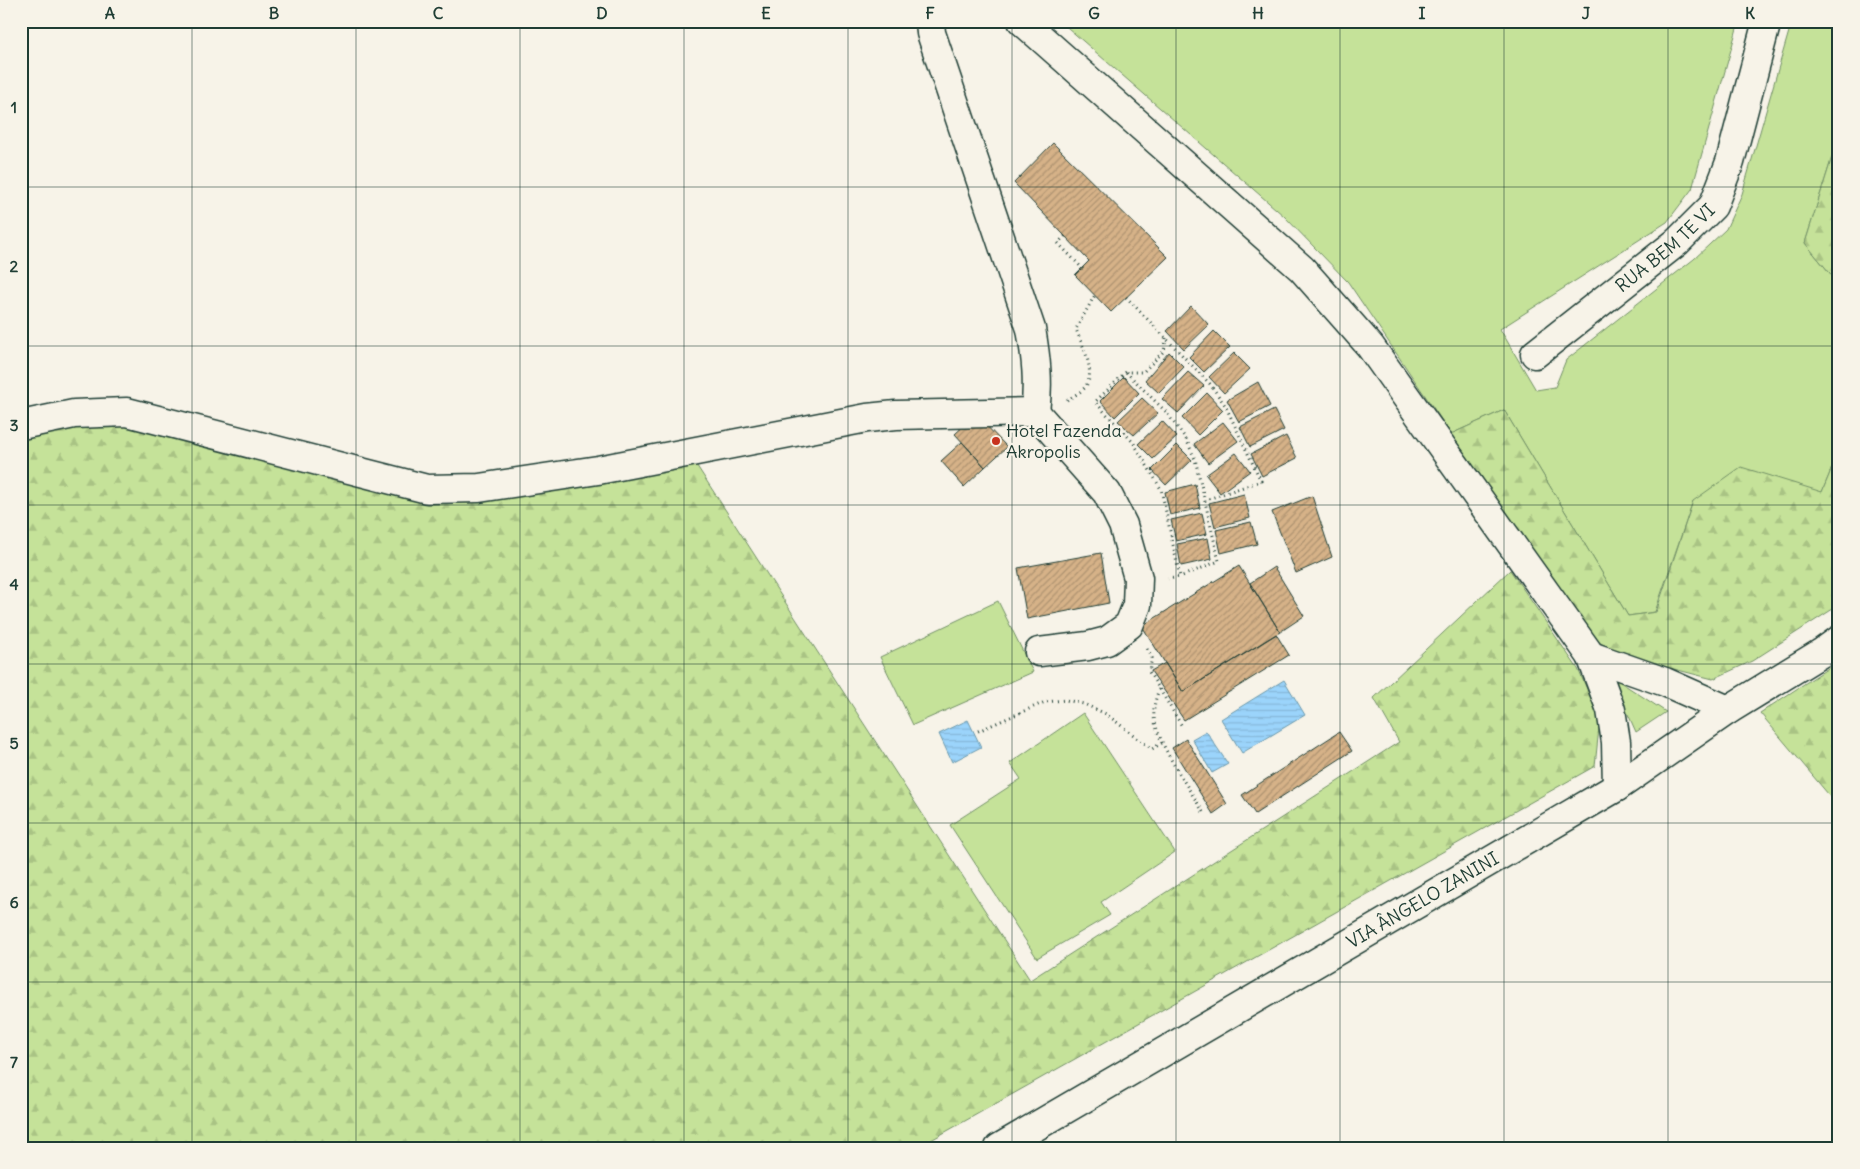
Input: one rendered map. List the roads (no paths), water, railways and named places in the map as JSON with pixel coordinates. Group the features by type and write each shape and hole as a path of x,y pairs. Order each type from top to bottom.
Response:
{"street":[{"path":"930,21 931,33 945,76 1032,329 1037,361 1038,388 1035,412 1107,492 1123,525 1138,578 1137,605 1130,625 1107,641 1088,646 1038,652"},
{"path":"1022,21 1302,269 1364,339 1591,656 1611,710 1616,742 1617,787"},
{"name":"RUA BEM TE VI","path":"1535,354 1677,242 1713,206 1730,162 1767,21"},
{"path":"21,425 74,414 127,412 427,489 479,488 589,472 868,418 896,415 1035,412"},
{"name":"VIA ÂNGELO ZANINI","path":"999,1148 1617,787 1728,710 1839,640"},
{"path":"1591,656 1665,682 1728,710"}],"water":[{"path":"1284,680 1305,715 1242,753 1221,719"},
{"path":"968,720 981,747 952,762 939,734"},
{"path":"1206,731 1228,764 1212,773 1192,739"}],"place":[{"name":"Hotel Fazenda Akropolis","path":"996,441"}]}
